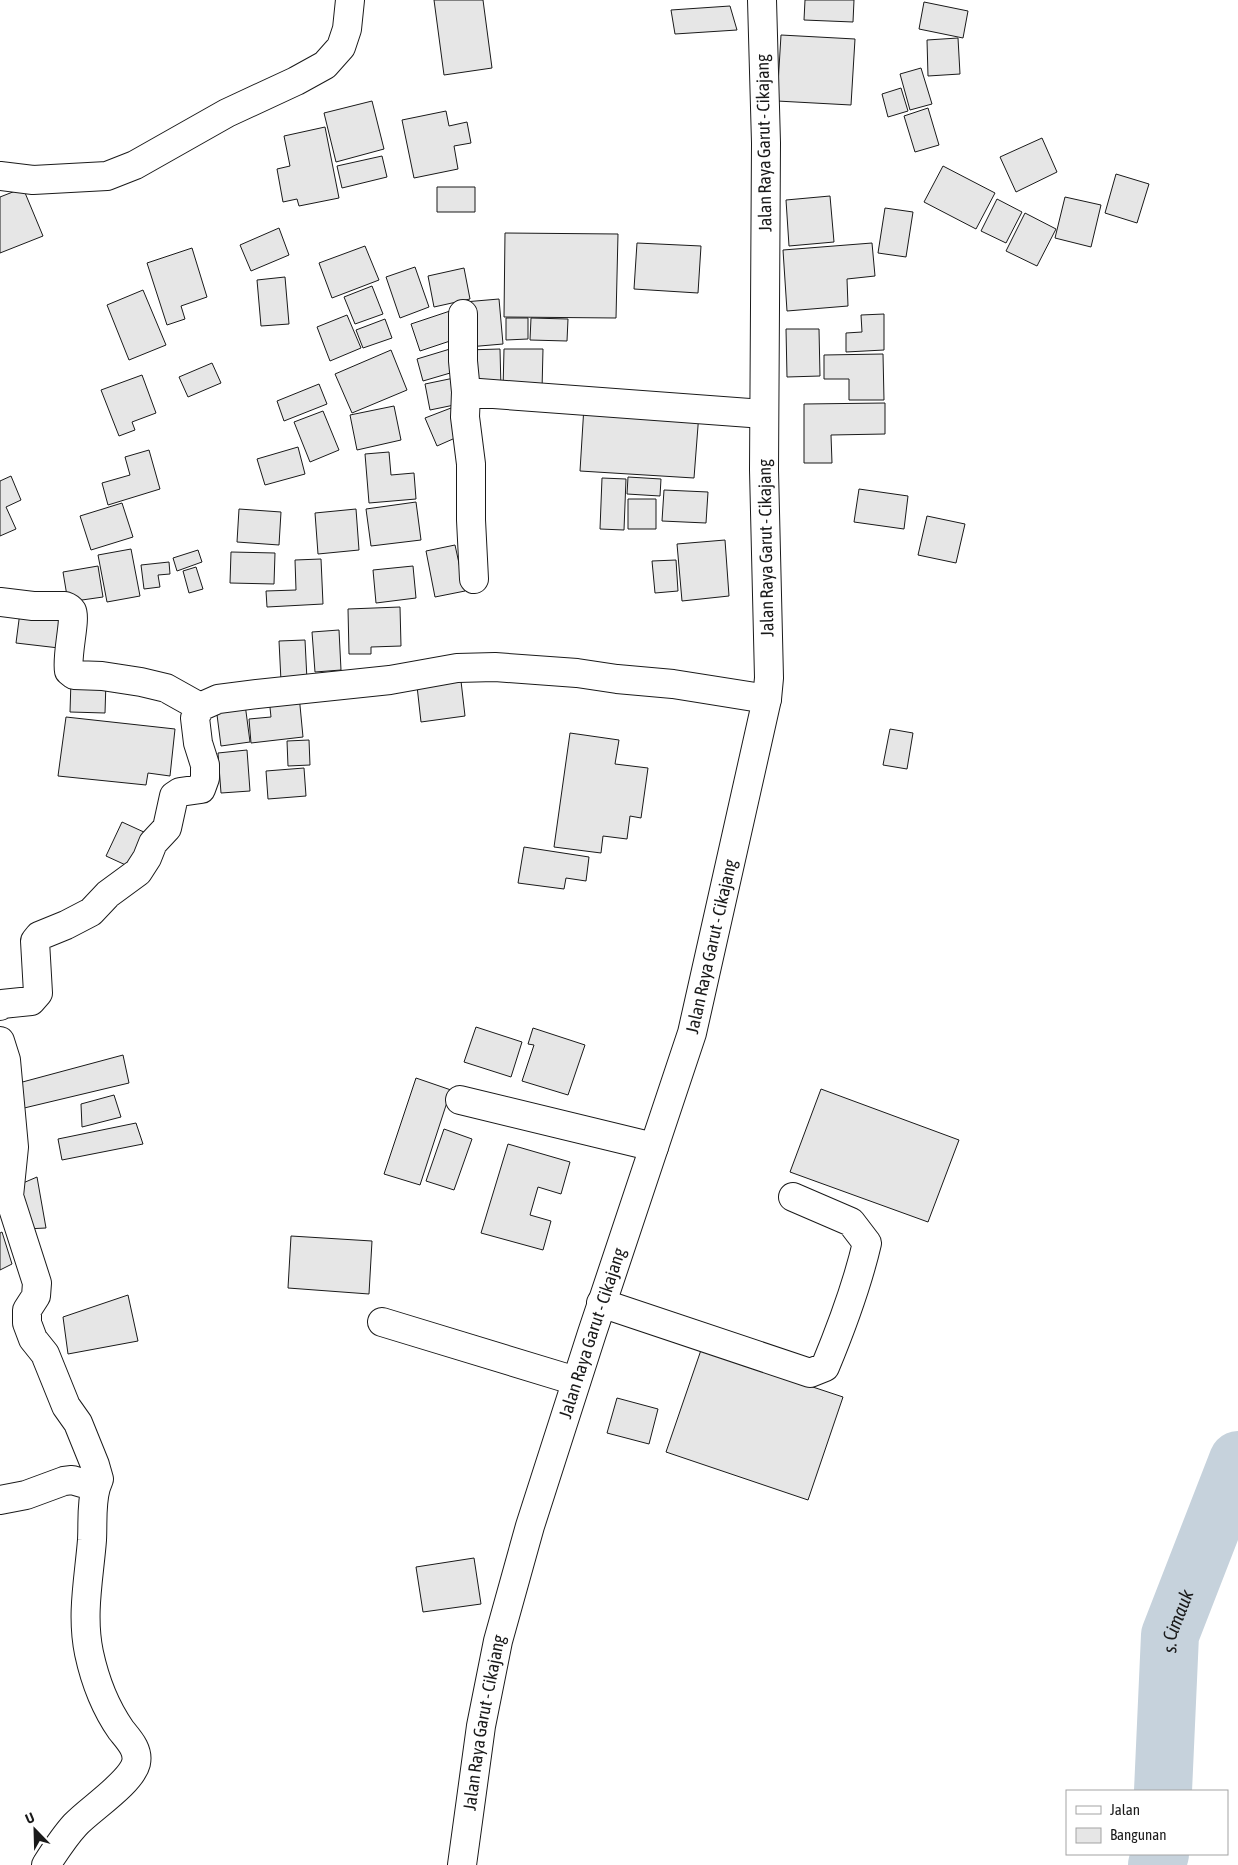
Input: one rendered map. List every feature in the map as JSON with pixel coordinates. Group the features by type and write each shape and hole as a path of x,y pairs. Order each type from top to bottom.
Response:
{"street":[{"path":"0,176 34,180 107,176 135,165 227,113 296,81 325,65 341,47 347,29 350,0"},
{"name":"Jalan Raya Garut - Cikajang","path":"462,1865 481,1726 498,1640 530,1526 576,1381 692,1033 767,698 769,678 764,470 766,143 762,0"},
{"path":"463,314 465,417 471,464 474,579"},
{"path":"466,392 764,414"},
{"path":"0,602 33,606 66,606 70,608 73,612 73,620 67,663 69,671 74,675 102,676 166,688 200,707"},
{"path":"0,1006 2,1004 31,1001 38,993 35,941 39,936 91,912 108,894 138,872 147,858 153,842 167,828 174,796 180,792 201,789 205,778 205,765 198,743 194,718 200,707 218,700 247,695 390,680 457,668 495,667 577,672 617,679 673,684 767,698"},
{"path":"0,1041 6,1060 14,1147 9,1196 37,1283 36,1296 27,1310 27,1323 33,1339 45,1354 66,1406 78,1424 99,1479 92,1500 92,1540 85,1622 88,1645 109,1713 131,1742 137,1754 136,1765 130,1776 73,1827 46,1865"},
{"path":"460,1100 654,1147"},
{"path":"601,1303 810,1373 825,1367 852,1298 861,1271 867,1243 851,1222 793,1197"},
{"path":"382,1322 576,1381"},
{"path":"0,1500 26,1495 64,1481 72,1480 96,1487"}],"building":[{"path":"434,0 483,0 492,68 444,75"},
{"path":"805,0 854,0 853,22 804,20"},
{"path":"924,2 968,11 963,38 919,29"},
{"path":"730,6 737,30 675,34 671,10"},
{"path":"781,35 855,39 851,105 777,101"},
{"path":"958,38 960,74 928,76 927,40"},
{"path":"921,68 932,104 910,110 900,74"},
{"path":"901,88 908,111 888,117 882,94"},
{"path":"372,101 384,149 336,162 324,113"},
{"path":"928,108 939,145 915,152 904,116"},
{"path":"446,111 449,126 467,122 471,143 454,146 458,169 414,178 402,120"},
{"path":"325,127 339,198 299,206 297,199 283,202 277,169 290,166 284,136"},
{"path":"1042,138 1057,172 1016,192 1000,157"},
{"path":"382,156 387,177 342,188 337,166"},
{"path":"943,166 995,193 976,229 924,202"},
{"path":"1116,174 1149,184 1137,223 1105,213"},
{"path":"437,187 475,187 475,212 437,212"},
{"path":"23,188 43,236 0,253 0,197"},
{"path":"830,196 834,242 789,246 786,200"},
{"path":"1065,197 1101,205 1091,247 1055,238"},
{"path":"997,199 1022,212 1006,243 981,231"},
{"path":"885,208 913,212 906,257 878,253"},
{"path":"1025,213 1056,229 1037,266 1006,251"},
{"path":"279,228 289,255 251,271 240,245"},
{"path":"505,233 618,234 616,318 504,317"},
{"path":"637,243 701,246 698,293 634,289"},
{"path":"872,243 875,276 847,279 848,306 787,311 783,250"},
{"path":"365,246 379,280 332,298 319,263"},
{"path":"192,248 207,297 181,306 185,319 167,325 147,263"},
{"path":"415,267 429,307 400,318 386,277"},
{"path":"464,268 470,299 434,307 428,276"},
{"path":"285,277 289,324 261,326 257,280"},
{"path":"372,286 383,314 355,324 344,297"},
{"path":"143,290 166,345 129,360 107,305"},
{"path":"499,299 503,344 468,347 464,302"},
{"path":"450,311 459,338 420,351 411,324"},
{"path":"884,314 884,350 846,352 846,333 862,332 861,315"},
{"path":"347,315 361,348 330,361 317,327"},
{"path":"506,318 528,318 528,339 506,340"},
{"path":"531,318 568,319 567,341 530,340"},
{"path":"385,319 392,338 363,348 356,330"},
{"path":"786,329 819,329 820,376 787,377"},
{"path":"450,349 457,371 423,381 417,359"},
{"path":"500,349 501,389 467,390 466,350"},
{"path":"504,349 543,349 542,390 503,390"},
{"path":"391,350 407,390 352,413 335,374"},
{"path":"883,354 884,400 849,400 849,379 824,379 824,355"},
{"path":"212,363 221,383 188,397 179,377"},
{"path":"142,375 156,413 132,422 135,430 119,436 101,390"},
{"path":"454,378 459,404 430,410 425,384"},
{"path":"319,384 327,404 284,421 277,401"},
{"path":"885,403 885,434 831,435 832,463 804,463 804,404"},
{"path":"394,406 401,440 357,450 350,415"},
{"path":"584,406 699,413 694,478 580,471"},
{"path":"451,408 462,435 437,446 425,418"},
{"path":"323,411 339,450 310,462 294,422"},
{"path":"298,447 305,474 265,485 257,459"},
{"path":"149,450 160,489 108,505 102,483 130,475 125,457"},
{"path":"389,452 391,475 414,473 416,499 369,503 365,454"},
{"path":"11,476 21,500 6,507 16,529 0,536 0,481"},
{"path":"628,477 661,479 660,496 627,494"},
{"path":"602,478 626,479 624,530 600,529"},
{"path":"859,489 908,496 904,529 854,522"},
{"path":"664,490 708,492 706,523 662,521"},
{"path":"628,499 656,499 656,529 628,529"},
{"path":"416,502 421,540 371,546 366,509"},
{"path":"122,503 133,537 91,550 80,516"},
{"path":"239,509 281,512 279,545 237,542"},
{"path":"356,509 359,550 318,554 315,513"},
{"path":"927,516 965,524 956,563 918,555"},
{"path":"725,540 729,596 682,601 677,544"},
{"path":"455,545 465,591 435,597 426,551"},
{"path":"131,549 140,596 107,602 98,555"},
{"path":"198,550 202,562 177,571 173,558"},
{"path":"231,552 275,553 274,584 230,583"},
{"path":"321,559 323,604 267,607 266,591 296,590 295,560"},
{"path":"676,560 678,591 655,593 652,561"},
{"path":"169,562 170,574 158,575 160,587 144,589 141,565"},
{"path":"98,566 103,597 68,602 63,572"},
{"path":"413,566 416,598 376,603 373,570"},
{"path":"196,567 203,589 189,593 183,571"},
{"path":"400,607 401,646 371,647 371,654 349,654 348,609"},
{"path":"20,612 63,617 59,648 16,643"},
{"path":"339,630 341,670 315,672 312,632"},
{"path":"305,640 307,680 281,681 279,641"},
{"path":"71,680 106,681 105,713 70,712"},
{"path":"461,681 465,716 421,722 417,686"},
{"path":"299,695 303,737 251,743 249,719 271,717 269,698"},
{"path":"245,704 250,742 221,746 216,707"},
{"path":"66,717 175,729 170,776 148,773 146,785 58,776"},
{"path":"890,729 913,733 907,769 883,765"},
{"path":"570,733 619,740 615,764 648,768 641,818 630,816 627,839 603,836 601,853 554,847"},
{"path":"309,740 310,765 288,766 287,741"},
{"path":"247,750 250,791 221,793 218,753"},
{"path":"304,768 306,796 268,799 266,771"},
{"path":"122,822 146,833 130,867 106,856"},
{"path":"524,847 589,857 586,881 566,878 564,889 518,883"},
{"path":"476,1027 522,1042 511,1077 464,1062"},
{"path":"533,1028 585,1045 568,1095 522,1081 534,1045 528,1044"},
{"path":"123,1055 129,1083 20,1109 15,1084"},
{"path":"416,1078 451,1090 420,1185 384,1174"},
{"path":"821,1089 959,1140 928,1222 790,1172"},
{"path":"114,1095 121,1117 82,1127 81,1104"},
{"path":"136,1123 143,1144 62,1160 58,1139"},
{"path":"444,1129 472,1139 454,1190 426,1181"},
{"path":"508,1144 570,1162 561,1194 538,1187 530,1215 551,1221 543,1250 481,1233"},
{"path":"37,1177 46,1228 25,1229 16,1186"},
{"path":"2,1232 12,1264 0,1270 0,1233"},
{"path":"291,1236 372,1241 369,1294 288,1288"},
{"path":"128,1295 138,1341 68,1354 63,1317"},
{"path":"701,1350 843,1397 808,1500 666,1452"},
{"path":"617,1398 658,1409 649,1444 607,1433"},
{"path":"474,1558 481,1604 423,1612 416,1567"}],"waterway":[{"name":"s. Cimauk","path":"1163,1790 1170,1635 1238,1460"},
{"name":"s. Cimauk","path":"1157,1865 1160,1855"}]}
